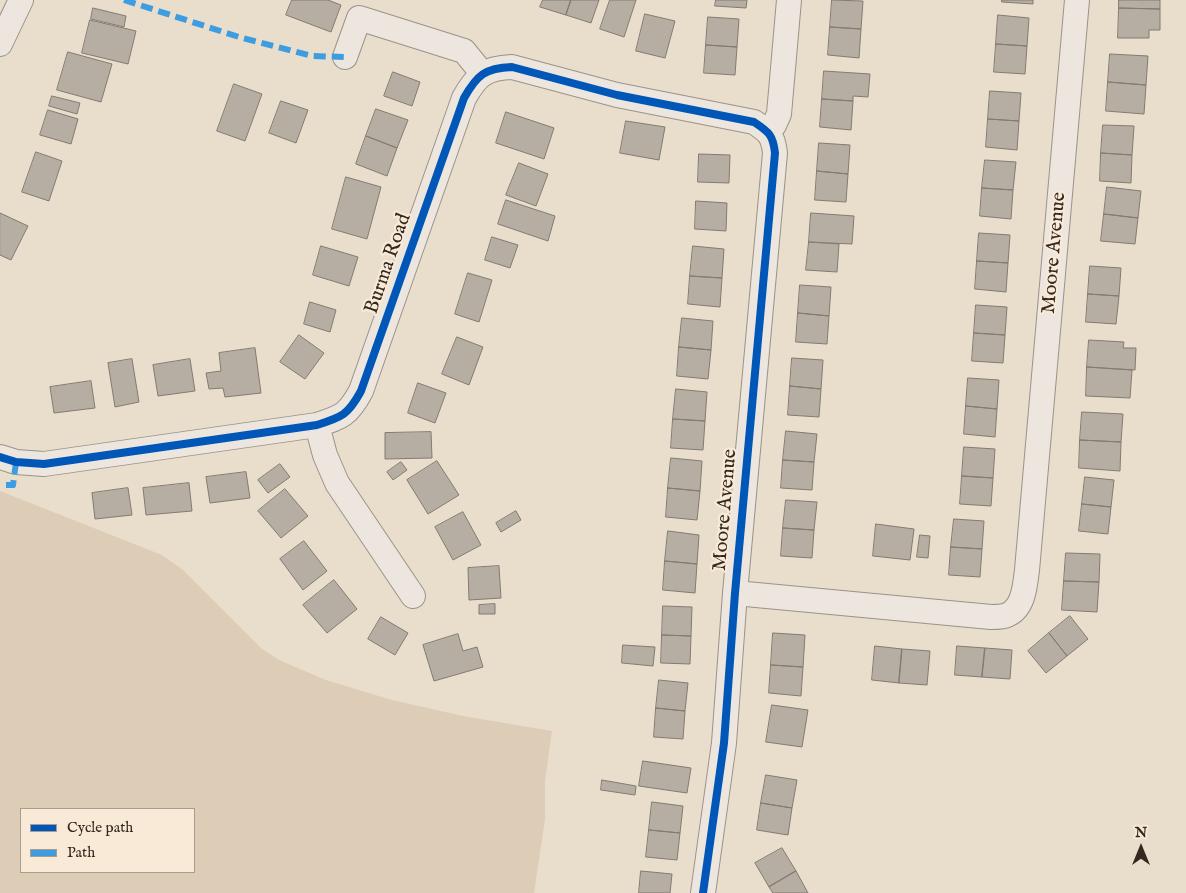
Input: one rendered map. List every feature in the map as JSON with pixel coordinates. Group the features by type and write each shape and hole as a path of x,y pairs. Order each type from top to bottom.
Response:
{"street":[{"path":"0,44 21,0"},
{"path":"345,57 362,9 464,51 482,73 496,68 512,67 617,95 754,122 767,131 774,125 779,114 789,0"},
{"name":"Moore Avenue","path":"735,593 991,618 1008,615 1017,606 1024,593 1027,570 1078,0"},
{"name":"Burma Road","path":"0,457 16,462 44,464 317,424 340,418 353,406 361,391 464,98 472,84 482,73"},
{"name":"Moore Avenue","path":"703,893 724,743 735,593 775,154 774,140 767,131"},
{"path":"317,424 325,455 337,483 413,596"}],"shaded area":[{"path":"0,491 162,555 183,570 262,649 281,661 326,680 392,700 463,716 552,731 545,781 545,819 534,893 0,893"}],"building":[{"path":"292,0 328,0 341,5 331,32 286,15"},
{"path":"543,0 571,0 566,15 540,7"},
{"path":"571,0 599,0 591,23 566,15"},
{"path":"610,0 636,0 624,37 600,29"},
{"path":"716,0 747,0 746,8 715,6"},
{"path":"832,0 863,1 861,29 830,27"},
{"path":"1002,0 1033,0 1033,4 1002,2"},
{"path":"1119,0 1160,0 1160,9 1119,8"},
{"path":"93,8 126,16 124,27 91,19"},
{"path":"1119,8 1160,9 1160,30 1149,30 1149,38 1118,38"},
{"path":"645,14 675,21 665,58 636,51"},
{"path":"998,15 1029,18 1027,46 996,44"},
{"path":"708,17 739,19 737,47 706,45"},
{"path":"90,20 136,31 128,64 82,53"},
{"path":"830,27 861,29 859,58 828,55"},
{"path":"996,44 1027,46 1025,74 994,72"},
{"path":"706,45 737,47 735,75 704,73"},
{"path":"68,52 112,64 101,102 57,90"},
{"path":"1110,54 1148,56 1146,85 1108,82"},
{"path":"824,71 870,74 868,97 853,96 853,101 822,99"},
{"path":"393,72 420,82 412,106 384,96"},
{"path":"1108,82 1146,85 1144,114 1106,111"},
{"path":"234,84 262,94 245,141 217,131"},
{"path":"990,91 1021,93 1019,121 988,119"},
{"path":"52,96 80,103 77,114 49,106"},
{"path":"822,99 853,101 851,130 820,127"},
{"path":"281,101 308,110 296,143 269,133"},
{"path":"376,109 408,120 397,148 366,136"},
{"path":"48,110 78,119 71,144 40,135"},
{"path":"506,112 554,128 544,159 496,143"},
{"path":"988,119 1019,121 1017,150 986,147"},
{"path":"626,121 665,127 659,160 620,153"},
{"path":"1103,125 1134,126 1132,155 1101,153"},
{"path":"366,136 397,148 387,176 356,164"},
{"path":"819,143 850,145 848,174 817,171"},
{"path":"36,152 62,161 49,201 22,192"},
{"path":"1101,153 1132,155 1131,183 1100,181"},
{"path":"699,154 730,155 729,183 698,182"},
{"path":"985,160 1016,162 1013,190 982,188"},
{"path":"519,163 548,174 536,206 506,195"},
{"path":"817,171 848,174 846,202 815,200"},
{"path":"346,177 381,187 367,239 332,229"},
{"path":"1107,187 1141,191 1138,218 1104,214"},
{"path":"982,188 1013,190 1011,219 980,216"},
{"path":"506,200 555,216 548,241 498,224"},
{"path":"696,201 727,203 726,231 695,229"},
{"path":"0,213 28,226 11,260 0,255"},
{"path":"811,213 854,216 852,244 809,242"},
{"path":"1104,214 1138,218 1135,244 1101,241"},
{"path":"979,233 1010,235 1008,263 977,261"},
{"path":"492,237 518,245 510,268 485,260"},
{"path":"809,242 839,244 837,272 806,270"},
{"path":"321,246 358,257 349,286 313,275"},
{"path":"693,246 724,249 722,278 690,276"},
{"path":"977,261 1008,263 1006,292 975,289"},
{"path":"1090,266 1121,268 1119,296 1088,294"},
{"path":"468,273 492,280 479,322 455,314"},
{"path":"690,276 722,278 720,307 688,304"},
{"path":"800,285 831,287 829,316 798,313"},
{"path":"1088,294 1119,296 1116,324 1086,322"},
{"path":"310,302 336,310 330,332 304,324"},
{"path":"976,305 1007,307 1005,335 974,333"},
{"path":"798,313 829,316 827,344 796,342"},
{"path":"682,318 713,321 711,350 679,347"},
{"path":"974,333 1005,335 1003,363 972,361"},
{"path":"299,335 324,353 305,379 280,362"},
{"path":"457,337 483,347 469,385 442,374"},
{"path":"1089,340 1124,342 1123,348 1136,348 1135,370 1087,367"},
{"path":"679,347 711,350 708,379 677,376"},
{"path":"255,348 261,393 225,397 223,388 209,389 206,373 221,371 219,353"},
{"path":"792,358 823,360 821,389 790,386"},
{"path":"132,359 139,402 115,407 108,363"},
{"path":"190,359 195,391 158,396 153,365"},
{"path":"1087,367 1132,370 1130,398 1086,396"},
{"path":"968,378 999,380 997,409 966,406"},
{"path":"91,381 95,408 54,413 50,387"},
{"path":"418,383 446,393 435,423 408,413"},
{"path":"790,386 821,389 819,417 788,415"},
{"path":"676,389 707,392 705,421 673,419"},
{"path":"966,406 997,409 995,437 964,434"},
{"path":"1082,412 1123,414 1121,442 1080,440"},
{"path":"673,419 705,421 703,450 671,448"},
{"path":"786,431 817,434 814,462 783,460"},
{"path":"431,432 432,458 385,459 385,433"},
{"path":"1080,440 1121,442 1120,471 1079,468"},
{"path":"964,447 995,449 993,478 962,476"},
{"path":"671,458 702,461 700,491 668,488"},
{"path":"783,460 814,462 812,490 781,488"},
{"path":"437,461 459,495 428,514 407,480"},
{"path":"401,462 407,470 393,480 387,472"},
{"path":"280,464 290,477 268,493 258,480"},
{"path":"246,472 250,498 210,503 206,477"},
{"path":"962,476 993,478 991,506 960,504"},
{"path":"1085,477 1114,480 1111,507 1082,504"},
{"path":"189,483 192,511 146,515 143,488"},
{"path":"128,488 132,515 95,519 92,493"},
{"path":"668,488 700,491 697,520 666,517"},
{"path":"285,489 308,516 281,538 258,511"},
{"path":"786,500 817,502 814,530 783,528"},
{"path":"1082,504 1111,507 1108,534 1079,531"},
{"path":"516,511 521,520 501,532 496,523"},
{"path":"463,512 481,545 453,560 435,527"},
{"path":"954,519 984,521 982,549 951,547"},
{"path":"876,524 914,529 910,560 873,556"},
{"path":"783,528 814,530 812,558 781,556"},
{"path":"668,531 699,535 697,564 665,561"},
{"path":"920,535 930,536 928,558 917,557"},
{"path":"304,541 327,571 303,590 280,559"},
{"path":"951,547 982,549 980,577 949,575"},
{"path":"1066,553 1100,554 1099,582 1064,581"},
{"path":"665,561 697,564 695,593 663,590"},
{"path":"499,566 501,598 469,600 468,568"},
{"path":"334,580 357,609 327,633 303,605"},
{"path":"1064,581 1099,582 1097,612 1062,610"},
{"path":"495,604 495,614 479,614 479,605"},
{"path":"663,606 692,607 691,636 662,635"},
{"path":"1070,616 1088,639 1067,656 1049,633"},
{"path":"381,617 408,633 395,655 368,639"},
{"path":"773,633 805,635 803,667 771,665"},
{"path":"1049,633 1067,656 1046,673 1028,651"},
{"path":"458,634 463,651 477,647 483,667 434,681 423,645"},
{"path":"662,635 691,636 690,664 661,663"},
{"path":"623,645 655,647 653,666 622,663"},
{"path":"875,646 902,649 899,683 872,680"},
{"path":"957,646 985,648 982,677 955,675"},
{"path":"985,648 1012,650 1010,679 982,677"},
{"path":"902,649 930,651 927,685 899,683"},
{"path":"771,665 803,667 801,696 769,693"},
{"path":"659,680 688,683 685,711 656,708"},
{"path":"772,705 808,710 802,747 766,742"},
{"path":"656,708 685,711 683,739 654,737"},
{"path":"643,761 691,768 687,793 639,786"},
{"path":"766,775 797,780 792,808 761,803"},
{"path":"602,780 636,786 635,795 601,790"},
{"path":"652,802 683,806 680,833 649,830"},
{"path":"761,803 792,808 788,835 757,830"},
{"path":"649,830 680,833 677,860 646,857"},
{"path":"782,848 796,871 769,887 755,863"},
{"path":"641,871 672,874 670,893 639,893"},
{"path":"796,871 808,893 773,893 769,887"}],"marked path":[{"path":"124,0 239,37 312,56 345,57"},
{"path":"6,485 13,485 16,462"}],"cycle path":[{"path":"0,457 16,462 44,464 317,425 344,414 361,391 464,98 478,78 488,71 512,67 617,95 754,122 769,134 775,153 735,593 724,743 703,893"}]}
